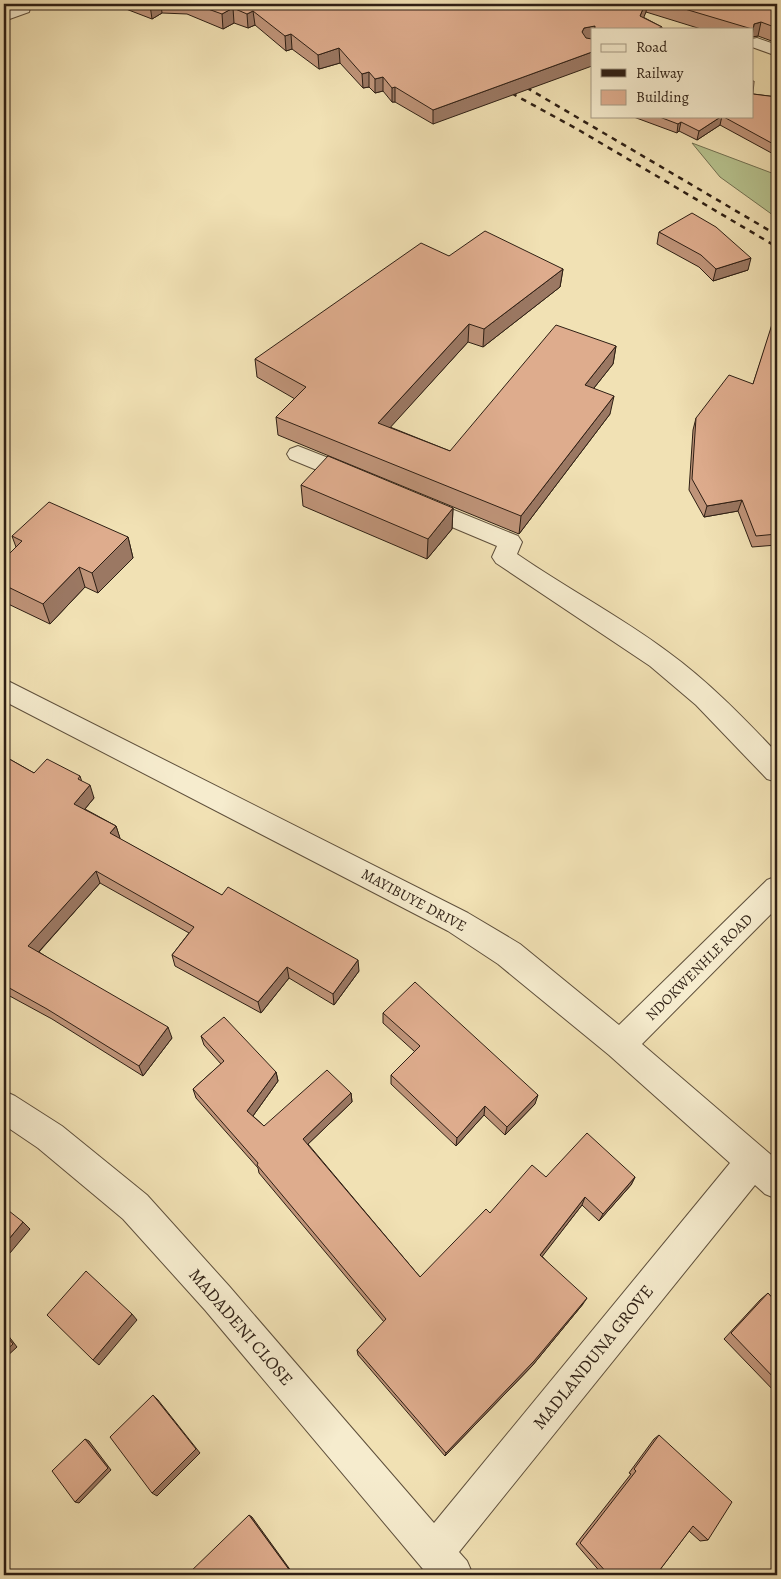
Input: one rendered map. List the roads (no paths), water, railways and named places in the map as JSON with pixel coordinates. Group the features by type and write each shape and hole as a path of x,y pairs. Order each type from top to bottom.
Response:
{"street":[{"path":"4,16 23,9 23,4"},
{"path":"757,42 777,51"},
{"path":"298,454 372,485"},
{"path":"400,496 510,542 504,557 620,632 680,675 740,731 777,771"},
{"name":"MAYIBUYE DRIVE","path":"4,689 458,922 509,954 620,1045 765,1171"},
{"name":"NDOKWENHLE ROAD","path":"620,1045 777,889"},
{"name":"MADADENI CLOSE","path":"4,1107 50,1136 135,1207 217,1298 444,1564"},
{"name":"MADLANDUNA GROVE","path":"444,1564 765,1171"}],"railway":[{"path":"517,82 777,235"},
{"path":"502,88 577,129 777,247"}]}
